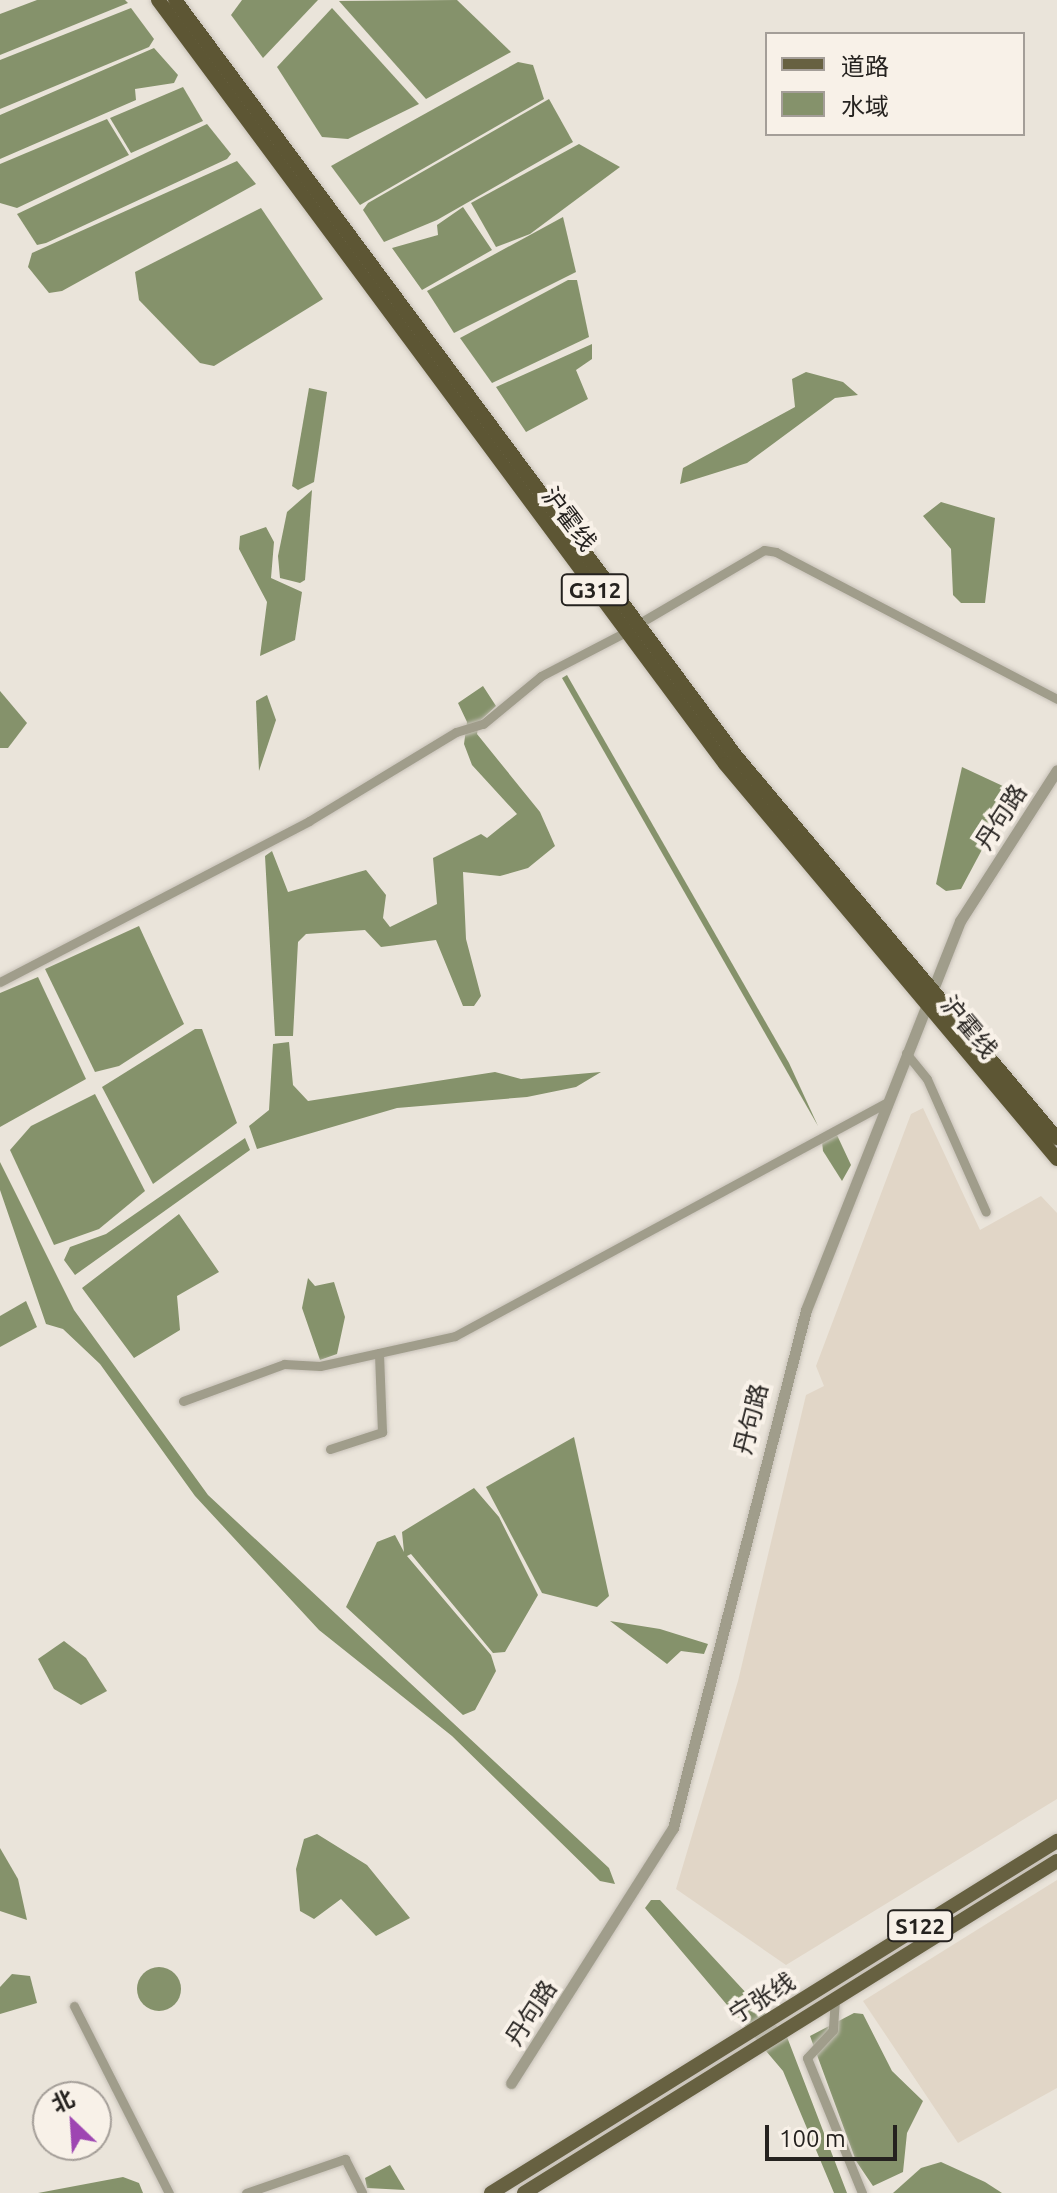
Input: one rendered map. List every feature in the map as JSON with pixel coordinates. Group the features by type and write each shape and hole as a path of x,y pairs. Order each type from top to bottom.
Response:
{"highway":[{"name":"沪霍线","path":"158,0 632,628 924,1008 1057,1159"},
{"name":"沪霍线","path":"175,0 632,628 929,991 1057,1138"}],"main road":[{"name":"宁张线","path":"524,2193 729,2054 1057,1841"},
{"name":"宁张线","path":"787,2017 835,1999 1057,1861"},
{"name":"宁张线","path":"491,2193 729,2054"}],"street":[{"path":"0,982 309,821 456,732 483,724 541,676 632,628 764,550 776,552 1057,699"},
{"name":"丹句路","path":"511,2083 673,1828 788,1361 929,991 960,921 1057,770"},
{"path":"906,1053 927,1079 986,1212"},
{"path":"183,1401 284,1364 320,1366 455,1336 887,1102"},
{"path":"330,1449 382,1432 379,1353"},
{"path":"835,1999 833,2030 807,2058 862,2193"},
{"path":"74,2006 169,2193"},
{"path":"246,2193 345,2159 362,2193"}],"shaded area":[{"path":"923,1108 980,1230 1041,1196 1057,1213 1057,1799 786,1965 676,1889 738,1681 806,1395 824,1386 816,1366 911,1114"},
{"path":"1057,1880 1057,2088 958,2143 863,2001"}],"water":[{"path":"37,0 125,0 128,3 0,55 0,14"},
{"path":"242,0 318,0 263,58 231,15"},
{"path":"457,0 511,52 426,99 339,1"},
{"path":"131,8 154,39 149,47 0,109 0,60"},
{"path":"332,8 419,104 348,139 322,137 277,67"},
{"path":"154,48 178,75 174,83 135,89 136,100 0,159 0,115"},
{"path":"518,62 533,65 544,99 360,205 331,166"},
{"path":"183,87 203,121 131,153 110,118"},
{"path":"549,99 573,142 437,220 384,242 363,210 368,203"},
{"path":"107,119 129,155 17,208 0,203 0,164"},
{"path":"207,124 231,154 227,159 46,243 37,245 17,214"},
{"path":"579,144 620,167 530,234 496,247 471,203"},
{"path":"237,161 256,184 62,291 49,293 28,267 32,253"},
{"path":"463,207 492,250 422,290 392,248 438,235 437,225"},
{"path":"261,208 323,299 214,366 200,363 139,300 135,272"},
{"path":"563,217 576,272 454,333 427,291"},
{"path":"568,280 577,280 589,337 492,383 460,338"},
{"path":"592,344 592,359 576,370 588,399 526,432 496,387"},
{"path":"806,372 843,382 858,395 835,398 747,463 680,484 683,468 795,407 792,379"},
{"path":"309,388 327,392 314,482 298,490 292,486"},
{"path":"312,490 305,580 300,583 280,578 278,556 287,512"},
{"path":"941,502 995,518 985,603 961,603 953,595 951,549 923,516"},
{"path":"266,527 274,542 271,578 302,592 295,640 260,656 267,602 239,549 240,536"},
{"path":"567,675 789,1063 818,1126 562,678"},
{"path":"483,686 496,706 479,722 477,734 540,812 555,846 528,868 500,876 463,872 466,939 481,996 474,1006 463,1006 436,940 381,947 365,930 306,934 298,942 293,1036 275,1036 265,856 272,851 288,892 366,870 386,895 383,918 390,927 437,904 433,858 481,834 487,838 517,814 472,765 464,744 467,722 458,703"},
{"path":"0,691 27,723 8,748 0,748"},
{"path":"267,695 276,720 259,771 256,701"},
{"path":"962,767 1005,787 1009,799 961,889 946,891 936,884"},
{"path":"139,926 184,1024 119,1066 95,1072 45,969"},
{"path":"38,977 86,1079 0,1127 0,993"},
{"path":"195,1029 202,1029 237,1123 153,1184 102,1087"},
{"path":"289,1042 293,1085 308,1101 495,1072 521,1079 601,1072 576,1087 527,1097 397,1108 257,1149 249,1126 269,1110 273,1044"},
{"path":"95,1094 145,1191 99,1229 54,1245 10,1150 31,1126"},
{"path":"836,1133 851,1165 842,1181 823,1151 822,1142"},
{"path":"245,1138 250,1150 75,1275 64,1260 70,1247 106,1234"},
{"path":"0,1162 74,1310 208,1495 609,1868 615,1884 600,1881 452,1736 319,1630 195,1496 100,1364 63,1329 46,1324 0,1190"},
{"path":"179,1214 219,1272 177,1296 180,1330 134,1358 82,1288"},
{"path":"308,1278 315,1286 334,1282 345,1317 337,1354 320,1360 302,1308"},
{"path":"26,1301 37,1327 0,1347 0,1316"},
{"path":"574,1437 609,1596 597,1607 542,1593 486,1487"},
{"path":"474,1488 499,1517 538,1595 505,1652 493,1653 411,1554 407,1556 491,1655 496,1671 475,1710 463,1715 346,1607 377,1542 395,1535 404,1552 402,1532"},
{"path":"610,1621 660,1629 708,1644 704,1654 681,1651 667,1664"},
{"path":"64,1641 86,1658 107,1691 81,1705 54,1689 38,1659"},
{"path":"317,1834 367,1865 410,1918 376,1936 341,1899 314,1919 300,1911 296,1869 304,1839"},
{"path":"0,1848 18,1879 27,1920 0,1911"},
{"path":"651,1900 660,1900 787,2037 847,2193 834,2193 783,2071 645,1908"},
{"path":"159,1967 175,1973 181,1989 175,2005 159,2011 143,2005 137,1989 143,1973"},
{"path":"12,1974 30,1976 37,2003 0,2014 0,1987"},
{"path":"854,2013 863,2014 892,2071 923,2101 907,2133 903,2172 873,2186 856,2161 810,2036"},
{"path":"941,2162 1002,2193 893,2193 921,2168"},
{"path":"390,2165 405,2190 367,2188 365,2178"},
{"path":"123,2177 139,2183 143,2193 38,2193"}]}
